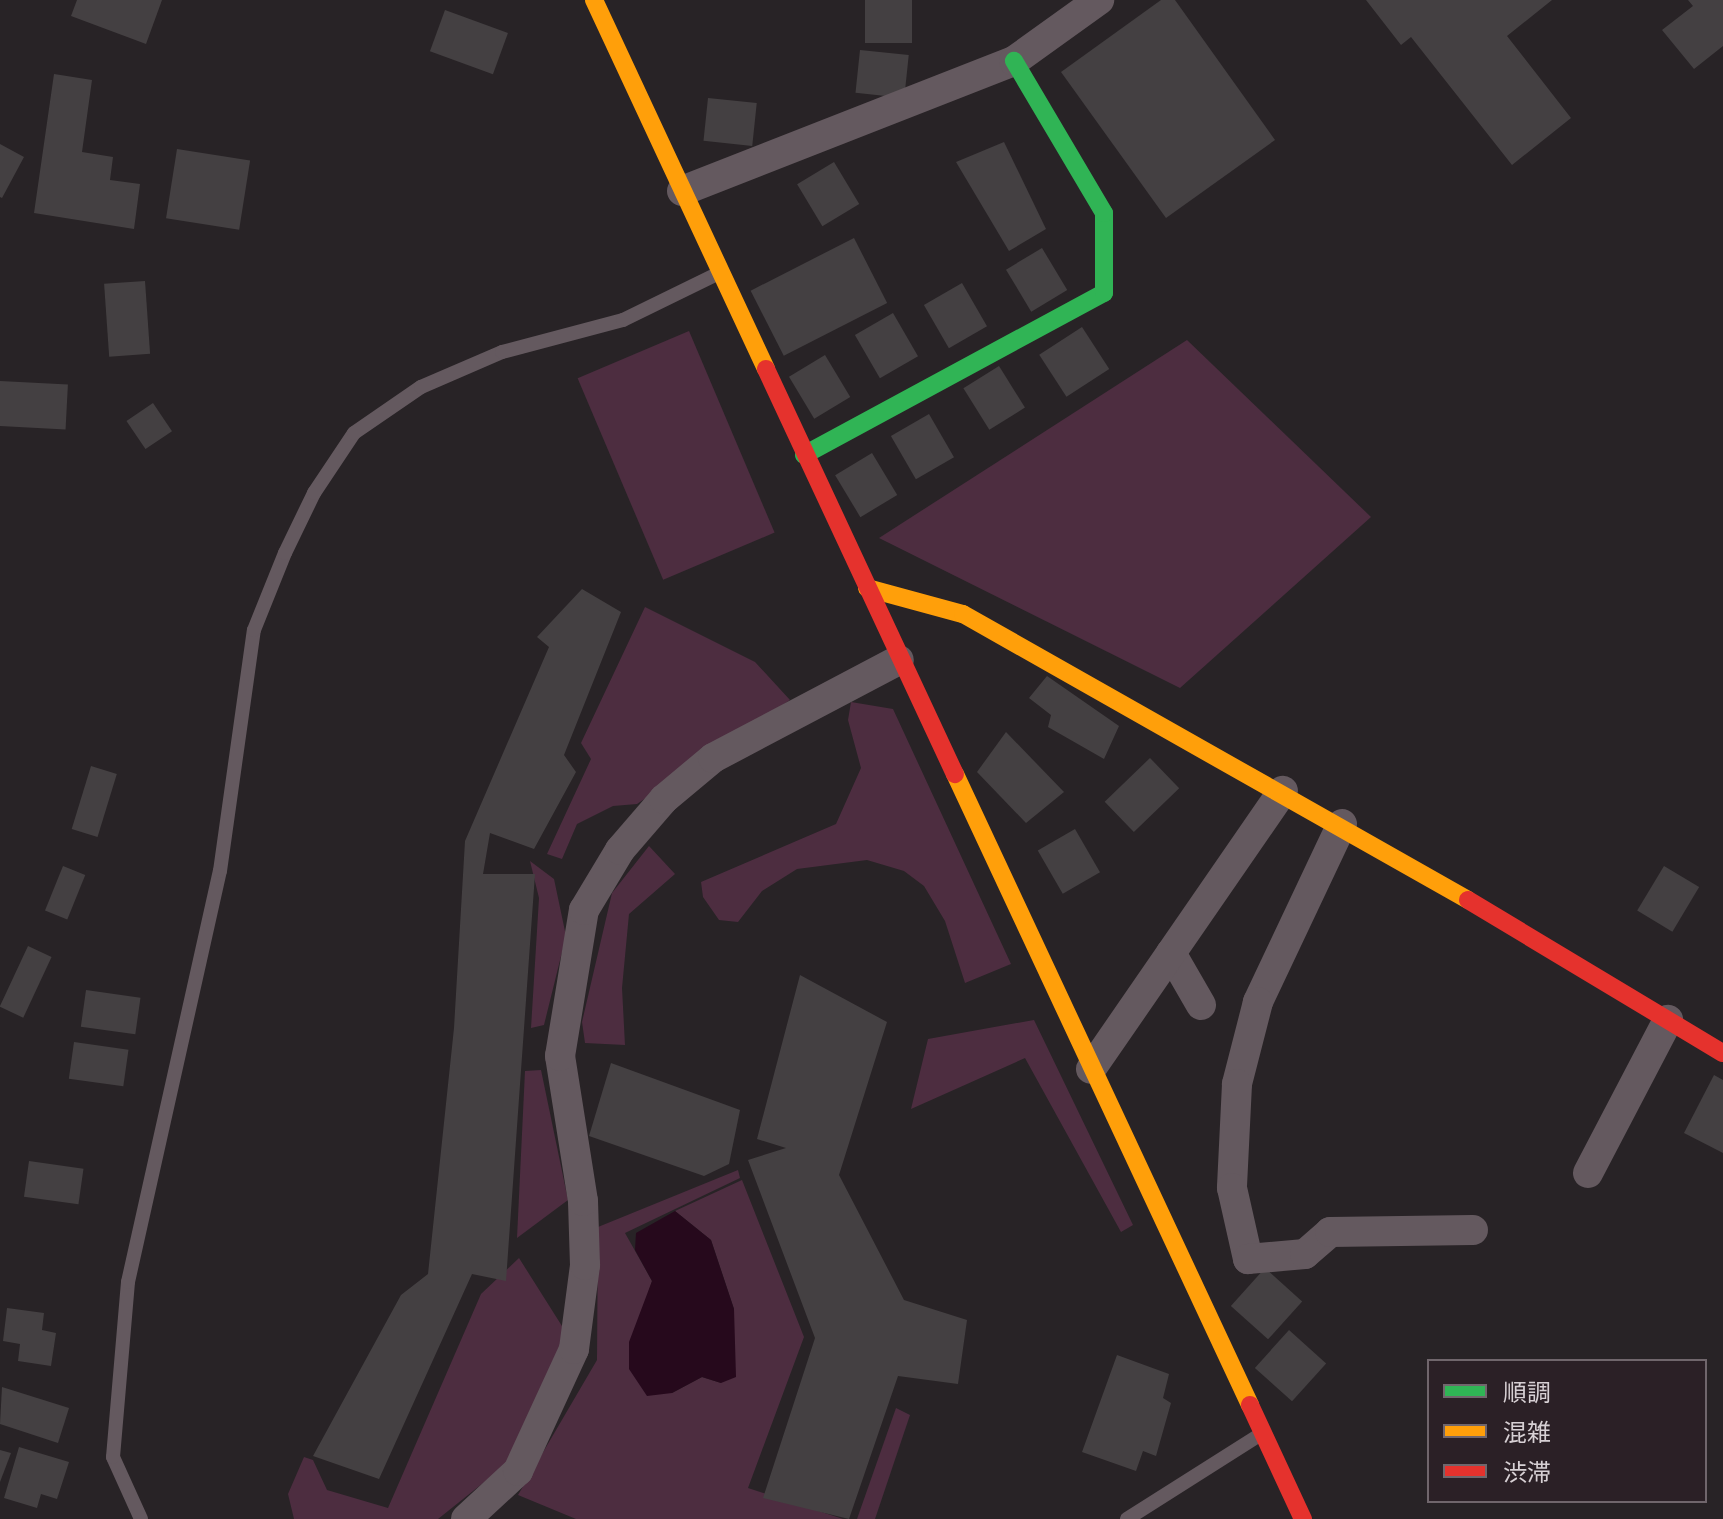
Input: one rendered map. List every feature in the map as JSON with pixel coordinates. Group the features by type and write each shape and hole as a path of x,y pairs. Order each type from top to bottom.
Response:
{"street":[{"path":"594,0 899,660 1303,1519"},
{"path":"682,191 1014,61 1099,0"},
{"path":"804,455 1104,293 1104,213 1014,61"},
{"path":"867,588 963,614 1342,824 1723,1053"},
{"path":"466,1519 518,1471 574,1349 585,1265 583,1201 560,1056 584,910 620,850 664,799 713,758 899,660"},
{"path":"1091,1069 1283,791"},
{"path":"1342,824 1258,1002 1237,1084 1232,1188 1248,1259 1305,1254 1330,1232 1473,1230"},
{"path":"1171,953 1201,1005"},
{"path":"1588,1173 1668,1020"}],"lane":[{"path":"141,1519 113,1457 128,1282 220,871 254,630 285,553 314,493 354,433 421,387 502,352 623,320 720,273"},
{"path":"1127,1519 1261,1433"}],"shaded area":[{"path":"689,331 775,533 663,580 578,378"},
{"path":"1187,340 1371,517 1180,688 879,538"},
{"path":"645,607 755,662 790,700 637,804 613,806 577,824 562,859 547,854 591,759 581,743"},
{"path":"851,702 893,709 1011,964 965,983 945,921 924,886 904,871 867,860 797,869 762,891 738,922 719,920 703,897 701,882 836,824 861,768 848,720"},
{"path":"649,846 675,874 629,914 622,988 625,1045 585,1043 582,1022 612,893"},
{"path":"530,861 554,879 566,936 544,1025 531,1028 539,898"},
{"path":"1034,1020 1133,1225 1121,1232 1025,1058 911,1109 928,1039"},
{"path":"541,1070 568,1200 517,1238 525,1071"},
{"path":"738,1170 740,1178 625,1233 652,1281 638,1325 672,1393 702,1377 721,1383 734,1309 711,1240 675,1211 742,1180 804,1337 748,1488 843,1519 576,1519 518,1495 597,1360 598,1227"},
{"path":"675,1211 711,1240 734,1309 736,1377 721,1383 702,1377 672,1393 647,1396 629,1369 629,1342 652,1281 635,1250 636,1233"},
{"path":"519,1258 567,1334 513,1459 438,1519 294,1519 288,1494 304,1457 313,1460 327,1490 388,1508 481,1294"},
{"path":"896,1408 910,1415 875,1519 857,1519"}],"building":[{"path":"77,0 162,0 146,44 71,16"},
{"path":"865,0 912,0 912,43 865,43"},
{"path":"1161,0 1175,0 1275,140 1166,218 1061,72"},
{"path":"1366,0 1552,0 1507,36 1571,118 1512,165 1411,37 1401,45"},
{"path":"1688,0 1723,0 1723,46 1694,69 1662,30 1693,6"},
{"path":"445,10 508,33 493,74 430,51"},
{"path":"860,50 909,55 904,98 856,93"},
{"path":"54,74 92,80 82,152 113,157 110,180 140,184 134,229 34,213"},
{"path":"708,98 757,103 752,146 704,141"},
{"path":"1004,142 1046,229 1009,251 956,162"},
{"path":"0,144 24,157 2,198 0,197"},
{"path":"177,149 250,161 239,230 166,218"},
{"path":"834,162 859,204 822,226 797,184"},
{"path":"854,238 887,303 784,356 751,291"},
{"path":"1042,248 1067,290 1031,312 1006,270"},
{"path":"145,281 150,354 109,357 104,284"},
{"path":"962,283 987,326 949,348 924,305"},
{"path":"893,313 918,356 880,378 855,335"},
{"path":"1082,327 1109,369 1066,397 1039,355"},
{"path":"825,355 850,397 814,419 789,377"},
{"path":"999,366 1025,408 989,430 963,388"},
{"path":"0,381 68,385 66,429 0,426"},
{"path":"153,403 172,431 145,449 126,421"},
{"path":"929,414 954,457 916,479 891,436"},
{"path":"872,453 897,495 860,517 835,475"},
{"path":"582,589 621,612 564,755 576,772 534,849 490,833 483,874 535,874 506,1281 472,1274 379,1479 313,1456 401,1295 428,1274 454,1028 465,841 549,647 537,637"},
{"path":"1047,676 1119,726 1104,759 1048,727 1051,715 1029,698"},
{"path":"1006,732 1064,792 1026,823 977,772"},
{"path":"1150,758 1179,788 1134,832 1105,802"},
{"path":"91,766 117,774 98,837 72,829"},
{"path":"1075,829 1100,872 1063,894 1038,850"},
{"path":"63,866 85,875 67,919 45,911"},
{"path":"1664,866 1699,887 1672,932 1637,911"},
{"path":"28,946 52,957 23,1018 0,1006"},
{"path":"800,975 887,1022 839,1175 904,1300 967,1320 958,1384 898,1376 849,1519 763,1498 815,1338 748,1160 786,1148 757,1139"},
{"path":"86,990 140,998 135,1034 81,1027"},
{"path":"74,1042 128,1050 123,1086 69,1079"},
{"path":"611,1063 740,1110 729,1164 704,1176 589,1136"},
{"path":"1714,1075 1723,1080 1723,1153 1684,1133"},
{"path":"29,1161 83,1169 78,1204 24,1197"},
{"path":"1265,1268 1302,1301 1268,1339 1231,1306"},
{"path":"7,1308 44,1313 42,1330 56,1333 51,1366 18,1361 20,1344 3,1341"},
{"path":"1289,1330 1326,1363 1292,1401 1255,1368"},
{"path":"1117,1355 1169,1374 1163,1398 1171,1403 1156,1456 1143,1451 1136,1471 1082,1452"},
{"path":"2,1387 69,1408 58,1443 0,1424"},
{"path":"19,1447 69,1462 57,1499 41,1494 37,1508 4,1498"},
{"path":"0,1450 11,1453 0,1482"}],"traffic: fast":[{"path":"804,455 1104,293 1104,213 1014,61"}],"traffic: slow":[{"path":"594,0 766,369"},
{"path":"867,588 963,614 1468,900"},
{"path":"955,774 1250,1405"}],"traffic: jam":[{"path":"766,369 955,774"},
{"path":"1468,900 1723,1053"},
{"path":"1250,1405 1303,1519"}]}
